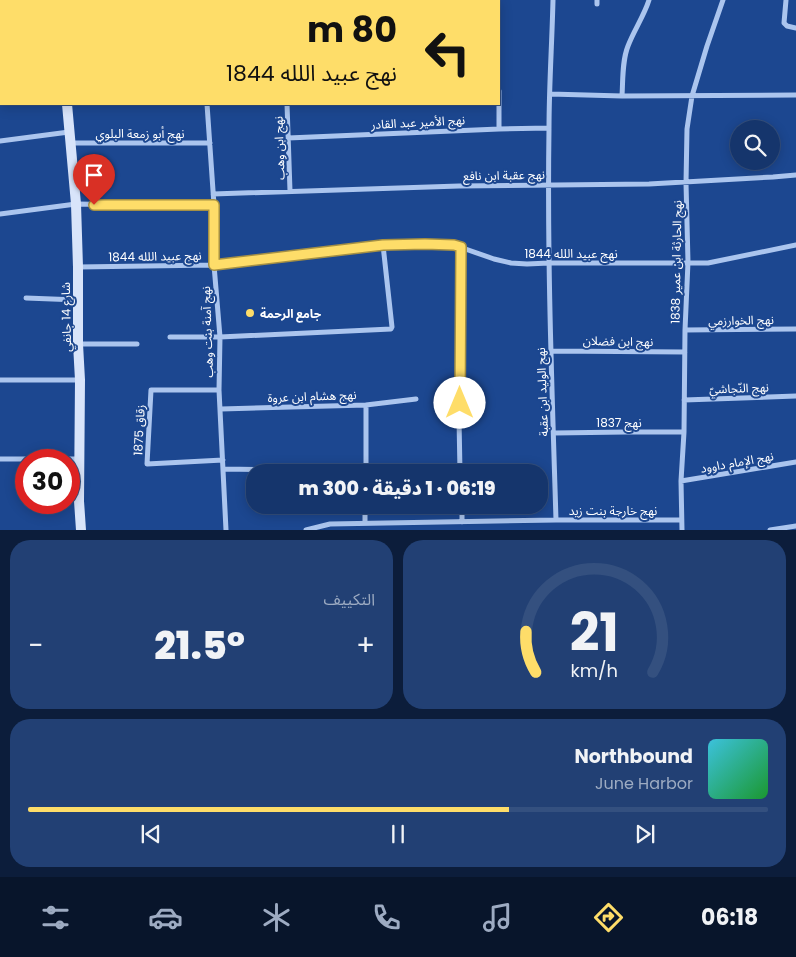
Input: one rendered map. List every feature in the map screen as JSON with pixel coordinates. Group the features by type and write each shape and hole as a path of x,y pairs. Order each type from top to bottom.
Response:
{"street":[{"name":"نهج الوليد ابن عقبة","path":"553,0 549,128 549,263 556,520"},
{"path":"622,96 627,51 649,0"},
{"name":"نهج الحارثة ابن عمير 1838","path":"682,530 681,481 688,262 687,129 692,96 707,46 724,0"},
{"path":"786,0 784,23 787,26 796,28"},
{"path":"550,94 622,96 796,95"},
{"name":"شارع 14 جانفي","path":"67,105 76,204 80,449"},
{"name":"نهج آمنة بنت وهب","path":"207,105 214,205 214,265 220,337 219,390 226,530"},
{"name":"نهج ابن وهب","path":"287,105 290,191"},
{"path":"499,105 499,128"},
{"name":"نهج الأمير عبد القادر","path":"288,138 499,128 549,128"},
{"path":"0,141 70,132"},
{"name":"نهج أبو زمعة البلوي","path":"71,143 210,143"},
{"name":"نهج عقبة ابن نافع","path":"213,194 549,184 618,185 773,178 796,175"},
{"path":"0,214 76,204 214,205"},
{"name":"نهج عبيد اللله 1844","path":"78,266 214,265 383,245 425,244 454,245 511,263 708,263 796,245"},
{"path":"170,337 220,337 391,329 383,245"},
{"path":"460,464 461,247"},
{"path":"26,298 78,300"},
{"name":"نهج الخوارزمي","path":"685,330 796,329"},
{"path":"78,344 137,344"},
{"name":"نهج ابن فضلان","path":"551,351 685,352"},
{"path":"0,380 80,380"},
{"name":"زقاق 1875","path":"219,390 151,390 147,464 223,460"},
{"name":"نهج النّجاشيّ","path":"684,400 796,396"},
{"path":"366,404 416,399"},
{"name":"نهج هشام ابن عروة","path":"221,409 366,404 366,464"},
{"name":"نهج 1837","path":"554,433 684,432"},
{"path":"0,459 15,459"},
{"name":"نهج الإمام داوود","path":"681,481 796,462"},
{"path":"222,469 246,469"},
{"name":"شارع 14 جانفي","path":"80,514 81,530"},
{"path":"365,514 365,523"},
{"path":"462,514 462,522"},
{"name":"نهج خارجة بنت زيد","path":"306,530 330,524 365,523 681,520"},
{"path":"770,530 796,526"}],"place":[{"name":"جامع الرحمة","path":"250,313"}],"route":[{"path":"94,205 214,205 214,265 383,245 425,244 461,247 460,403"}]}
